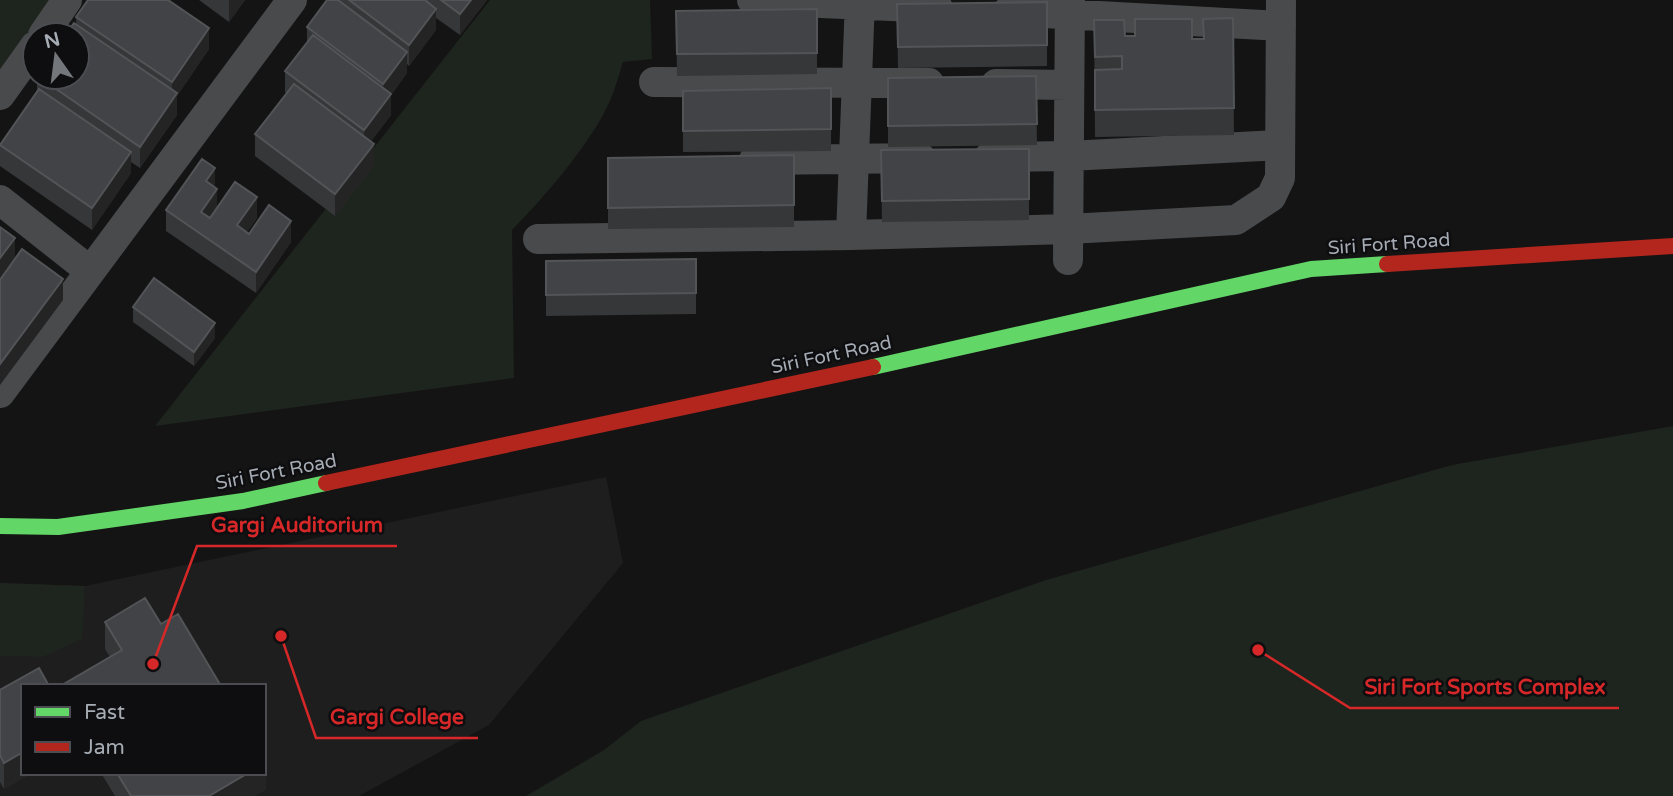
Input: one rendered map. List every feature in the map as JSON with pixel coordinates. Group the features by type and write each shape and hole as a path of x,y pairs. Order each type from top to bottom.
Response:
{"street":[{"path":"53,21 67,0"},
{"path":"0,393 292,0"},
{"path":"538,239 851,235 1068,229 1236,220 1271,197 1280,178 1281,13 1070,7 971,10 860,2 752,0"},
{"path":"851,235 860,2"},
{"path":"1068,260 1070,7"},
{"path":"0,95 21,66"},
{"path":"654,82 1069,85"},
{"path":"729,160 1069,156 1279,145"},
{"path":"0,200 90,271"},
{"name":"Siri Fort Road","path":"0,526 58,527 243,501 838,374 1311,269 1673,246"}],"shaded area":[{"path":"0,0 51,0 36,21 21,21 21,42 0,71"},
{"path":"490,0 650,0 652,59 623,62 609,103 591,135 552,187 512,230 514,378 155,426"},
{"path":"1673,426 1673,796 526,796 604,750 641,721 1046,580 1452,465"},
{"path":"606,477 623,563 489,725 359,796 0,796 0,583 85,586"},
{"path":"0,583 85,586 82,639 43,657 0,656"}],"building":[{"path":"88,0 168,0 209,28 172,82 91,27 91,21 82,21 76,17"},
{"path":"327,0 338,0 407,52 383,84 307,27"},
{"path":"349,0 425,0 436,9 409,45"},
{"path":"441,0 471,0 460,14"},
{"path":"1047,2 1047,45 898,47 897,4"},
{"path":"817,9 817,53 677,54 676,11"},
{"path":"1233,18 1234,108 1095,110 1095,70 1122,69 1122,56 1095,57 1094,20 1124,20 1125,36 1135,36 1135,19 1192,19 1192,39 1204,39 1203,19"},
{"path":"91,35 177,93 140,147 59,91 91,91"},
{"path":"313,35 391,94 364,130 285,71"},
{"path":"1036,76 1037,124 888,126 888,78"},
{"path":"294,84 374,144 335,194 255,134"},
{"path":"831,88 831,129 683,131 683,91"},
{"path":"38,91 42,91 131,152 92,208 0,145"},
{"path":"1029,149 1029,199 882,201 881,150"},
{"path":"794,155 794,205 608,208 608,158"},
{"path":"202,159 215,168 206,181 217,189 201,212 210,218 235,182 257,197 237,225 249,234 269,205 291,221 256,272 166,210"},
{"path":"0,227 15,238 0,258"},
{"path":"22,249 63,279 0,364 0,280"},
{"path":"696,259 696,293 546,295 546,261"},
{"path":"154,278 215,323 194,352 133,307"},
{"path":"145,598 161,624 178,614 220,684 64,684 122,650 105,622"},
{"path":"39,668 48,684 21,684 21,753 4,763 0,755 0,690"},
{"path":"118,775 245,775 209,796 131,796"}],"traffic: fast":[{"path":"873,367 1311,269 1387,264"},
{"path":"0,526 58,527 243,501 326,483"}],"traffic: jam":[{"path":"1387,264 1673,246"},
{"path":"326,483 873,367"}],"place":[{"name":"Gargi College","path":"281,636"},
{"name":"Siri Fort Sports Complex","path":"1258,650"},
{"name":"Gargi Auditorium","path":"153,664"}]}
